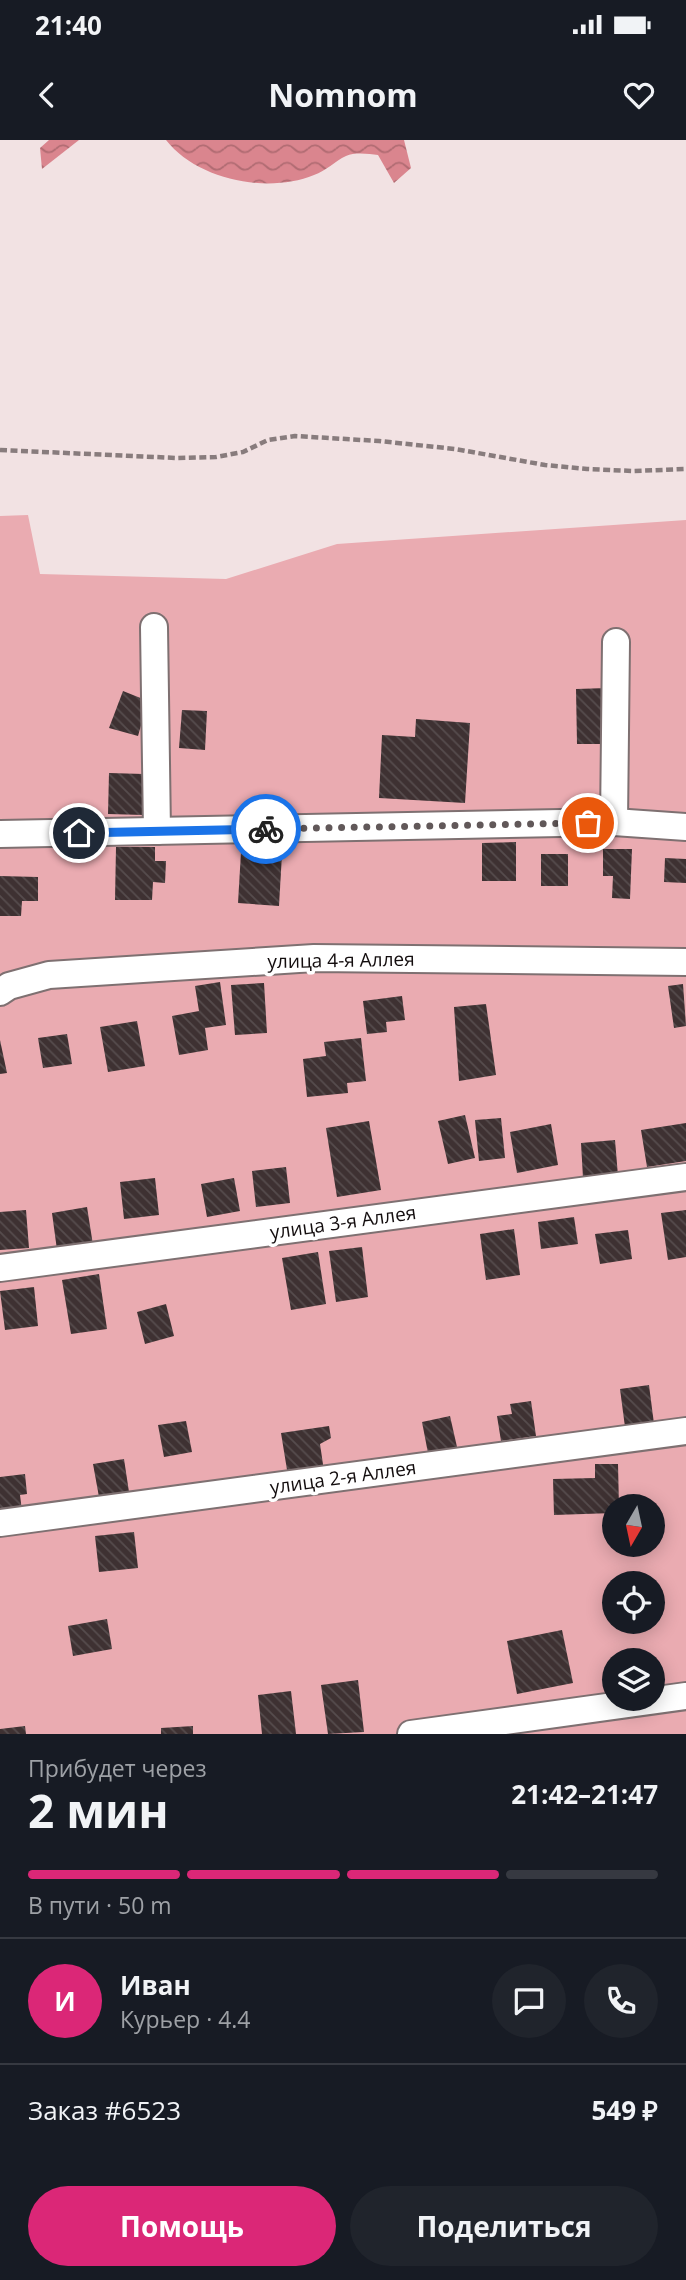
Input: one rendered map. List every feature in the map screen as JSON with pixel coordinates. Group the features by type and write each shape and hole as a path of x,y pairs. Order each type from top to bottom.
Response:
{"street":[{"path":"154,627 158,831"},
{"path":"614,822 616,642"},
{"path":"0,834 614,822 686,827"},
{"name":"улица 4-я Аллея","path":"0,992 9,986 49,975 314,958 686,962"},
{"name":"улица 3-я Аллея","path":"0,1268 686,1177"},
{"name":"улица 2-я Аллея","path":"0,1523 686,1431"},
{"path":"411,1734 686,1696"}],"path":[{"path":"0,450 216,457 243,452 268,440 295,436 455,449 545,465 587,469 686,469"}],"shaded area":[{"path":"28,515 40,574 226,579 337,544 686,520 686,1734 0,1734 0,516"}],"water":[{"path":"49,140 79,140 42,169 40,148"},
{"path":"166,140 404,140 411,168 394,183 378,155 354,154 296,181 255,183 214,174 179,154"}],"building":[{"path":"607,688 608,744 577,744 576,689"},
{"path":"123,691 148,701 138,736 109,728"},
{"path":"182,710 207,711 205,750 179,748"},
{"path":"416,719 470,723 465,803 379,798 382,735 415,737"},
{"path":"109,773 144,774 143,815 108,814"},
{"path":"516,842 516,881 482,881 482,843"},
{"path":"116,847 155,847 155,861 166,861 165,883 153,882 152,900 115,900"},
{"path":"603,849 632,849 630,899 612,898 613,876 603,876"},
{"path":"241,852 282,854 279,906 238,903"},
{"path":"541,854 568,854 568,886 541,886"},
{"path":"665,858 686,859 686,883 664,882"},
{"path":"0,876 38,877 38,901 22,901 21,916 0,916"},
{"path":"220,982 226,1025 205,1028 208,1050 179,1055 172,1016 199,1011 195,986"},
{"path":"264,983 267,1033 235,1035 231,985"},
{"path":"683,984 686,1026 674,1028 668,986"},
{"path":"402,996 405,1020 386,1022 387,1032 367,1034 363,1001"},
{"path":"486,1004 496,1075 459,1081 454,1007"},
{"path":"137,1021 145,1066 108,1072 100,1027"},
{"path":"67,1034 72,1064 43,1068 38,1038"},
{"path":"361,1038 366,1081 347,1083 348,1093 307,1097 303,1059 326,1056 324,1042"},
{"path":"0,1040 7,1073 0,1074"},
{"path":"465,1115 475,1158 448,1164 438,1121"},
{"path":"501,1118 505,1158 479,1161 475,1120"},
{"path":"369,1121 381,1190 337,1197 326,1128"},
{"path":"686,1123 686,1161 647,1167 641,1130"},
{"path":"551,1124 558,1165 517,1173 510,1132"},
{"path":"615,1140 618,1176 583,1178 581,1143"},
{"path":"286,1167 290,1203 256,1207 252,1171"},
{"path":"155,1178 159,1215 124,1219 120,1182"},
{"path":"234,1178 240,1211 207,1217 201,1184"},
{"path":"87,1207 93,1245 57,1250 52,1213"},
{"path":"26,1210 29,1248 0,1250 0,1212"},
{"path":"686,1210 686,1257 668,1260 661,1213"},
{"path":"574,1217 578,1244 541,1249 538,1222"},
{"path":"514,1229 520,1275 486,1280 480,1234"},
{"path":"628,1230 632,1259 600,1264 595,1234"},
{"path":"362,1247 368,1297 336,1302 329,1251"},
{"path":"318,1252 326,1304 291,1310 282,1258"},
{"path":"99,1274 107,1329 71,1334 62,1280"},
{"path":"34,1287 38,1326 5,1330 0,1291"},
{"path":"166,1304 174,1336 145,1344 137,1312"},
{"path":"649,1385 654,1424 625,1427 620,1389"},
{"path":"531,1401 536,1436 501,1441 497,1416 512,1414 510,1404"},
{"path":"450,1416 457,1447 428,1453 422,1422"},
{"path":"186,1421 192,1452 164,1457 158,1425"},
{"path":"329,1426 331,1438 320,1444 324,1471 288,1476 281,1433"},
{"path":"124,1459 129,1492 99,1497 93,1464"},
{"path":"595,1464 618,1464 619,1494 602,1494 602,1513 554,1515 553,1479 595,1478"},
{"path":"25,1474 27,1494 20,1495 22,1511 0,1514 0,1477"},
{"path":"134,1532 138,1568 99,1572 95,1536"},
{"path":"107,1619 112,1649 73,1656 68,1626"},
{"path":"562,1630 573,1683 517,1694 507,1641"},
{"path":"358,1680 364,1732 328,1734 321,1685"},
{"path":"291,1691 296,1734 262,1734 258,1695"},
{"path":"25,1726 26,1734 0,1734 0,1729"},
{"path":"193,1726 193,1734 161,1734 161,1728"}],"way so far":[{"path":"266,829 588,823"}],"route":[{"path":"79,833 266,829"}]}
